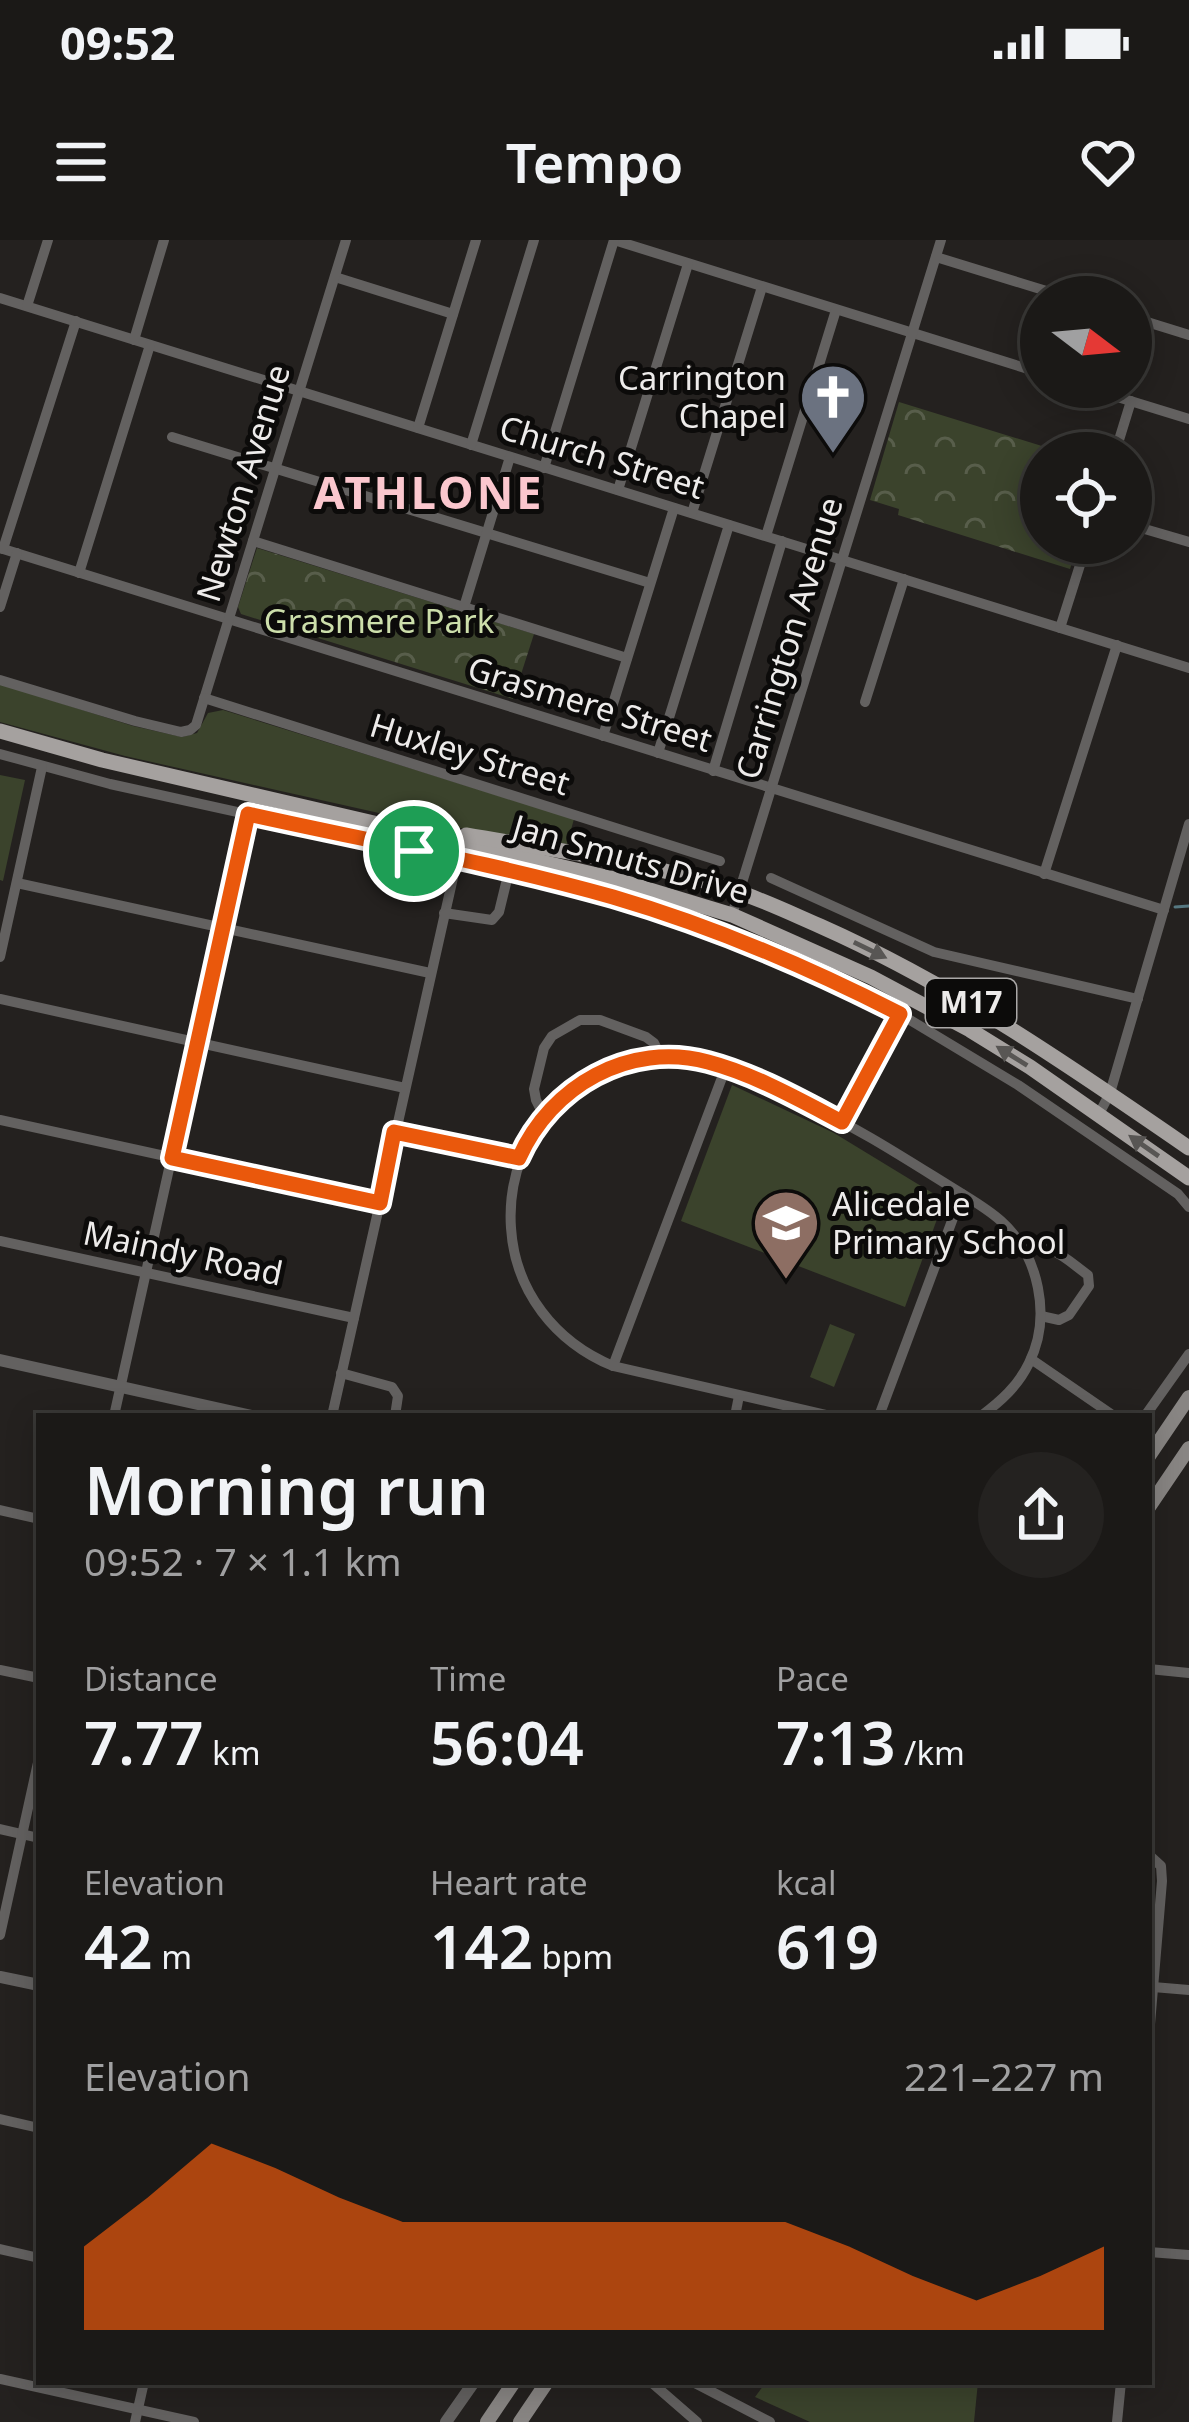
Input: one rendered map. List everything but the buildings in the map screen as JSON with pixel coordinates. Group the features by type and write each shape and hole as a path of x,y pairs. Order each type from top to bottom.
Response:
{"main road":[{"name":"Jan Smuts Drive","path":"0,731 102,760 628,883 732,915 922,1003 1030,1067 1189,1178"},
{"name":"Jan Smuts Drive","path":"422,832 614,860 740,892 836,933 936,984 1032,1040 1189,1148"},
{"path":"1152,1452 1189,1397"},
{"path":"1152,1503 1189,1448"},
{"path":"487,2422 512,2385"},
{"path":"520,2422 545,2385"}],"street":[{"path":"28,306 48,240"},
{"path":"134,340 164,240"},
{"name":"Newton Avenue","path":"0,680 181,732 196,725 346,240"},
{"path":"418,428 476,240"},
{"path":"471,445 534,240"},
{"path":"544,467 614,240 642,244 762,287 1020,366"},
{"name":"Carrington Avenue","path":"732,915 941,240"},
{"path":"936,257 1020,283"},
{"path":"618,490 688,263"},
{"path":"335,277 453,314"},
{"path":"692,513 762,287"},
{"name":"Church Street","path":"0,298 1189,668"},
{"path":"766,536 836,310"},
{"path":"2,549 76,321"},
{"path":"1152,324 1189,335"},
{"path":"79,573 150,345"},
{"path":"1152,408 1189,419"},
{"path":"172,437 650,583"},
{"path":"464,607 510,457"},
{"path":"603,736 674,508"},
{"path":"658,753 729,525"},
{"path":"1152,531 1189,542"},
{"path":"253,541 627,658"},
{"path":"713,771 782,541"},
{"name":"Grasmere Street","path":"2,549 1164,910"},
{"path":"0,608 17,554"},
{"path":"1060,628 1080,564"},
{"path":"865,702 904,579"},
{"path":"1044,874 1117,645"},
{"name":"Huxley Street","path":"204,698 720,861"},
{"path":"0,754 509,871 712,930 818,973 969,1053 1178,1194 1189,1207"},
{"path":"0,957 42,767"},
{"path":"115,1413 248,814"},
{"path":"1099,1114 1110,1094 1189,824"},
{"path":"333,1413 457,860"},
{"path":"445,913 492,920 499,912 509,871"},
{"path":"771,878 934,952 1138,999"},
{"path":"16,883 430,973"},
{"path":"0,999 404,1088"},
{"path":"842,1122 900,1014"},
{"path":"544,1116 534,1089 544,1048 552,1036 580,1020 600,1020 646,1037 661,1058"},
{"path":"816,1413 613,1366 580,1349 542,1314 524,1284 512,1242 510,1213 519,1158 544,1116 577,1086 630,1061 686,1057 726,1067 842,1122 1003,1222 1025,1252 1038,1289 1041,1316 1031,1359 1011,1391 984,1413"},
{"path":"613,1366 726,1067"},
{"path":"0,1120 380,1203"},
{"path":"394,1132 519,1158"},
{"path":"880,1413 962,1194"},
{"name":"Maindy Road","path":"0,1241 354,1318"},
{"path":"1025,1252 1044,1246 1088,1275 1089,1286 1069,1315 1059,1320 1041,1316"},
{"path":"1147,1413 1189,1354"},
{"path":"1031,1359 1110,1413"},
{"path":"0,1360 238,1413"},
{"path":"341,1373 392,1387 398,1396 395,1413"},
{"path":"736,1413 740,1396"},
{"path":"0,1510 36,1518"},
{"path":"1152,1669 1189,1673"},
{"path":"0,1670 36,1677"},
{"path":"0,1935 36,1771"},
{"path":"0,1829 36,1837"},
{"path":"1152,1858 1161,1866 1162,1881 1152,1999"},
{"path":"0,1977 36,1984"},
{"path":"1153,1987 1189,1990"},
{"path":"0,2120 36,2127"},
{"path":"0,2249 36,2257"},
{"path":"1152,2252 1189,2255"},
{"path":"0,2379 136,2416 194,2422"},
{"path":"136,2416 143,2385"},
{"path":"446,2422 472,2385"},
{"path":"654,2385 697,2422"},
{"path":"675,2405 690,2385"},
{"path":"698,2385 770,2422"},
{"path":"1118,2422 1120,2385"}],"green space":[{"path":"899,402 1020,439 1020,553 898,515 899,509 870,500"},
{"name":"Grasmere Park","path":"257,548 534,634 513,699 241,614 238,607"},
{"path":"0,684 182,737 197,733 208,713 223,710 574,819 567,844 419,822 125,756 0,722"},
{"path":"0,775 25,780 3,881 0,880"},
{"path":"732,1085 834,1133 944,1200 905,1307 681,1221"},
{"path":"830,1324 855,1334 834,1387 810,1377"},
{"path":"764,2385 978,2385 974,2422 810,2422 755,2397"}],"waterway":[{"path":"1175,907 1189,906"}],"place":[{"name":"Carrington Chapel","path":"833,456"},
{"name":"Alicedale Primary School","path":"786,1282"}],"district":[{"name":"ATHLONE","path":"429,493"}],"route":[{"path":"248,814 414,851 564,884 712,930 818,973 900,1014 842,1122 726,1067 686,1057 645,1058 603,1071 577,1086 544,1116 519,1158 394,1132 380,1203 172,1158 248,814"}]}
